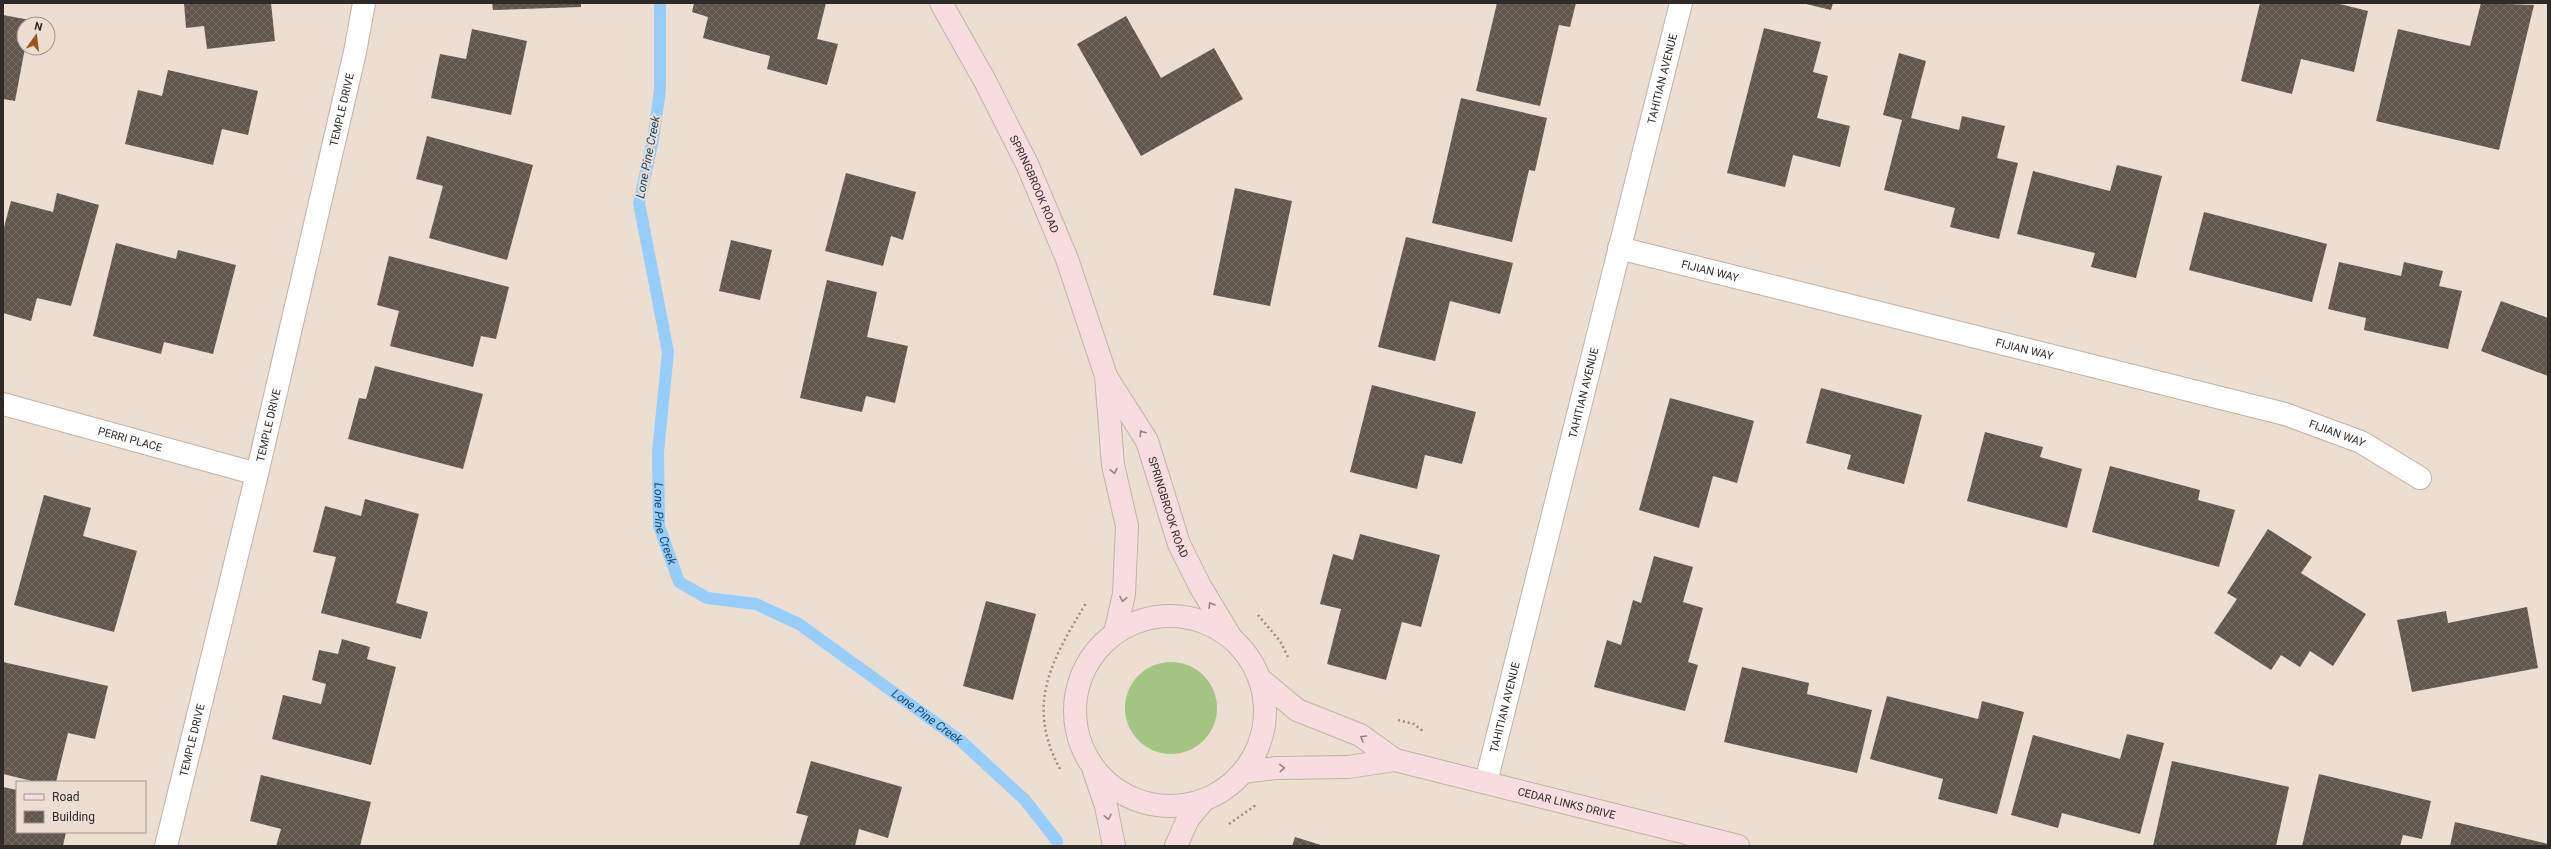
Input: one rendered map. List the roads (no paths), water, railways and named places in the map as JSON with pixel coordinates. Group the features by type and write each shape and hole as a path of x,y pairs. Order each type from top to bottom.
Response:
{"street":[{"name":"TEMPLE DRIVE","path":"166,846 257,474 355,52 364,3"},
{"name":"SPRINGBROOK ROAD","path":"941,3 985,81 1027,164 1067,259 1106,376 1147,441 1179,544 1200,586 1231,638"},
{"name":"TAHITIAN AVENUE","path":"1486,782 1681,3"},
{"name":"FIJIAN WAY","path":"1619,248 2285,414 2361,442 2420,478"},
{"name":"SPRINGBROOK ROAD","path":"1106,376 1113,465 1127,534 1124,594 1115,633"},
{"name":"PERRI PLACE","path":"3,404 257,474"},
{"path":"1092,766 1109,785 1136,800 1154,805 1178,806 1203,801 1225,789 1243,772 1257,751 1264,728 1266,702 1260,679 1248,657 1231,638 1204,623 1186,617 1161,616 1137,622 1115,633 1097,650 1083,671 1076,695 1075,720 1080,744 1092,766 1106,806 1114,846"},
{"name":"CEDAR LINKS DRIVE","path":"1260,679 1297,710 1360,735 1396,760 1738,846"},
{"name":"CEDAR LINKS DRIVE","path":"1243,772 1276,768 1348,767 1396,760"},
{"path":"1176,846 1188,819 1203,801"}],"waterway":[{"name":"Lone Pine Creek","path":"660,3 660,90 653,140 639,203 668,352 658,452 659,526 679,582 707,598 756,604 799,624 961,741 1025,800 1057,841"}]}
